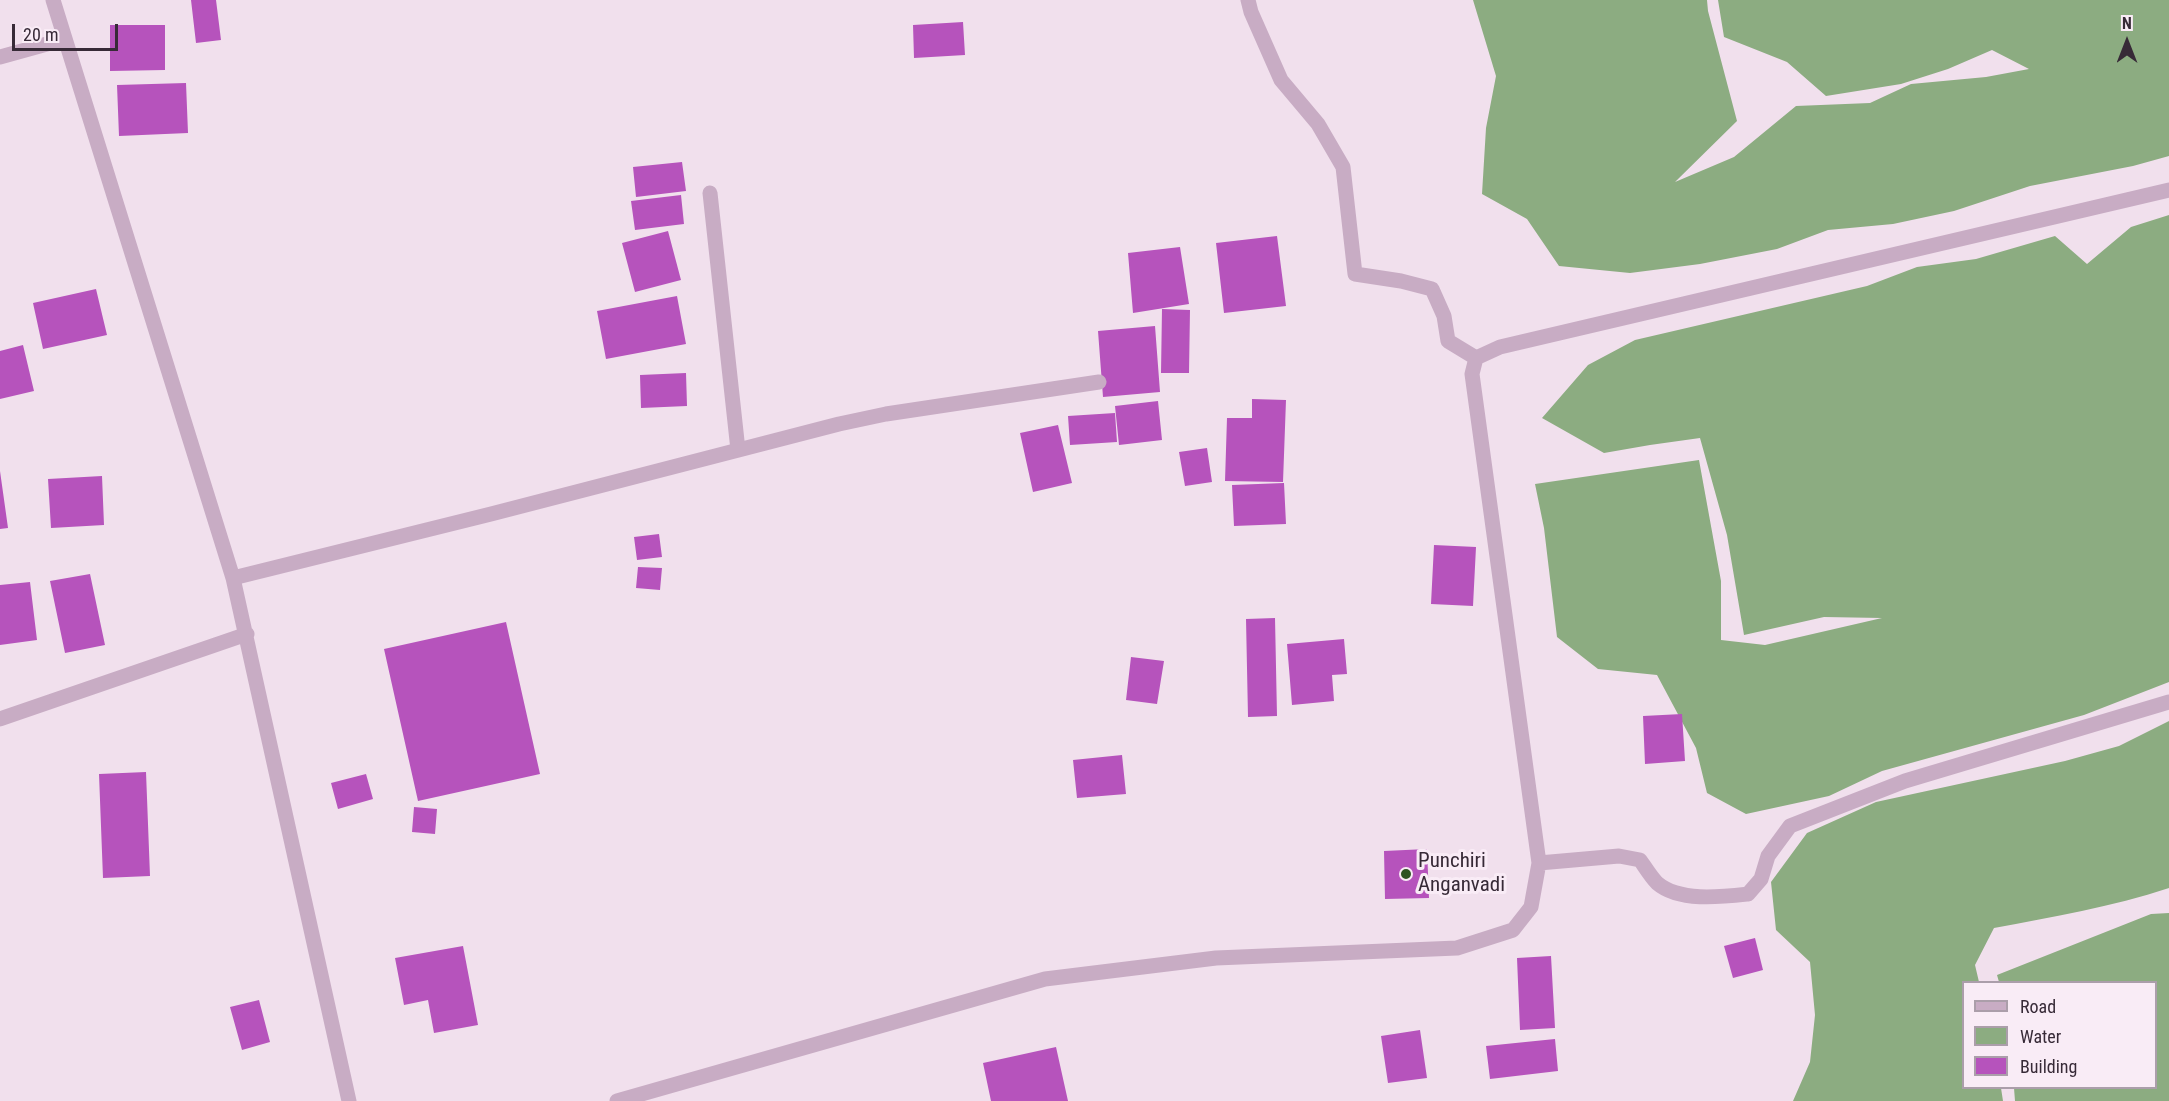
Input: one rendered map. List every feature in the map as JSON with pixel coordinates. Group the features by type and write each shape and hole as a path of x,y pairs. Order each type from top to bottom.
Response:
{"street":[{"path":"53,0 233,578 348,1101"},
{"path":"1248,0 1281,80 1318,124 1343,167 1355,274 1401,281 1432,289 1444,316 1448,341 1476,358"},
{"path":"0,57 65,39"},
{"path":"1476,358 1500,347 2169,190"},
{"path":"710,193 738,450"},
{"path":"617,1101 1045,979 1216,958 1456,948 1513,930 1531,907 1539,863 1472,374 1476,358"},
{"path":"233,578 886,414 1099,382"},
{"path":"0,719 247,634"},
{"path":"1539,863 1619,856 1640,860 1657,883 1678,893 1708,899 1748,894 1761,879 1768,856 1790,826 1905,781 2169,702"}],"water":[{"path":"1473,0 1707,0 1737,121 1675,182 1734,157 1796,106 1870,103 1911,84 1986,77 2029,69 1992,50 1948,69 1901,84 1826,96 1787,62 1724,37 1718,0 2169,0 2169,156 2133,166 2030,186 1954,211 1893,224 1828,230 1777,249 1700,264 1630,273 1559,266 1527,219 1482,194 1486,128 1496,76"},
{"path":"2169,215 2169,682 2084,715 1882,771 1829,796 1746,814 1707,793 1696,748 1657,675 1598,669 1557,637 1544,528 1535,484 1699,460 1721,581 1721,640 1765,645 1882,618 1824,617 1744,635 1727,535 1700,438 1604,453 1542,418 1588,365 1635,340 1867,286 1917,267 1976,259 2055,236 2087,264 2131,227"},
{"path":"2169,721 2169,888 2104,906 1994,928 1975,965 1979,981 1962,981 1962,1089 2001,1089 2003,1101 1793,1101 1810,1062 1815,1015 1810,962 1776,930 1771,882 1807,833 1876,802 2065,761 2119,746"},
{"path":"2169,913 2169,1101 2015,1101 2014,1089 2157,1089 2157,981 1999,981 1997,975 2151,914"}],"building":[{"path":"191,0 216,0 221,40 196,43"},
{"path":"963,22 965,55 914,58 913,25"},
{"path":"110,25 165,25 165,70 110,71"},
{"path":"186,83 188,133 119,136 117,85"},
{"path":"682,162 686,191 636,197 633,167"},
{"path":"681,195 684,224 635,230 631,201"},
{"path":"668,231 681,280 635,292 622,243"},
{"path":"1277,236 1286,306 1224,313 1216,243"},
{"path":"1180,247 1189,304 1133,313 1128,253"},
{"path":"96,289 107,335 43,349 33,303"},
{"path":"677,296 686,344 606,359 597,311"},
{"path":"1162,309 1190,310 1189,373 1161,373"},
{"path":"1155,326 1160,392 1103,397 1098,331"},
{"path":"23,345 34,391 0,399 0,351"},
{"path":"686,373 687,406 641,408 640,375"},
{"path":"1252,399 1286,400 1283,482 1225,481 1227,418 1252,418"},
{"path":"1158,401 1162,440 1119,445 1115,406"},
{"path":"1115,413 1117,442 1070,445 1068,416"},
{"path":"1058,425 1072,483 1033,492 1020,433"},
{"path":"1207,448 1212,482 1185,486 1179,452"},
{"path":"0,471 8,528 0,529"},
{"path":"102,476 104,525 51,528 48,479"},
{"path":"1284,483 1286,524 1234,526 1232,485"},
{"path":"659,534 662,557 637,560 634,537"},
{"path":"1434,545 1476,547 1473,606 1431,604"},
{"path":"638,567 662,568 660,590 636,588"},
{"path":"90,574 105,645 65,653 50,581"},
{"path":"30,582 37,640 0,645 0,585"},
{"path":"1275,618 1277,716 1248,717 1246,619"},
{"path":"506,622 540,774 418,801 384,649"},
{"path":"1344,639 1347,674 1332,675 1334,701 1292,705 1287,644"},
{"path":"1131,657 1164,661 1157,704 1126,700"},
{"path":"1682,714 1685,761 1645,764 1643,716"},
{"path":"1122,755 1126,794 1077,798 1073,760"},
{"path":"146,772 150,876 103,878 99,774"},
{"path":"366,774 373,799 338,809 331,783"},
{"path":"414,807 437,809 435,834 412,832"},
{"name":"Punchiri Anganvadi","path":"1427,849 1429,898 1385,899 1384,851"},
{"path":"1755,938 1763,970 1733,978 1724,946"},
{"path":"463,946 478,1025 434,1033 428,1000 404,1005 395,958"},
{"path":"1551,956 1555,1028 1520,1030 1517,958"},
{"path":"259,1000 270,1042 242,1050 230,1007"},
{"path":"1420,1030 1427,1078 1388,1083 1381,1036"},
{"path":"1555,1039 1558,1071 1490,1079 1486,1046"},
{"path":"1056,1047 1068,1101 991,1101 983,1063"}],"place":[{"name":"Punchiri Anganvadi","path":"1406,874"}]}
